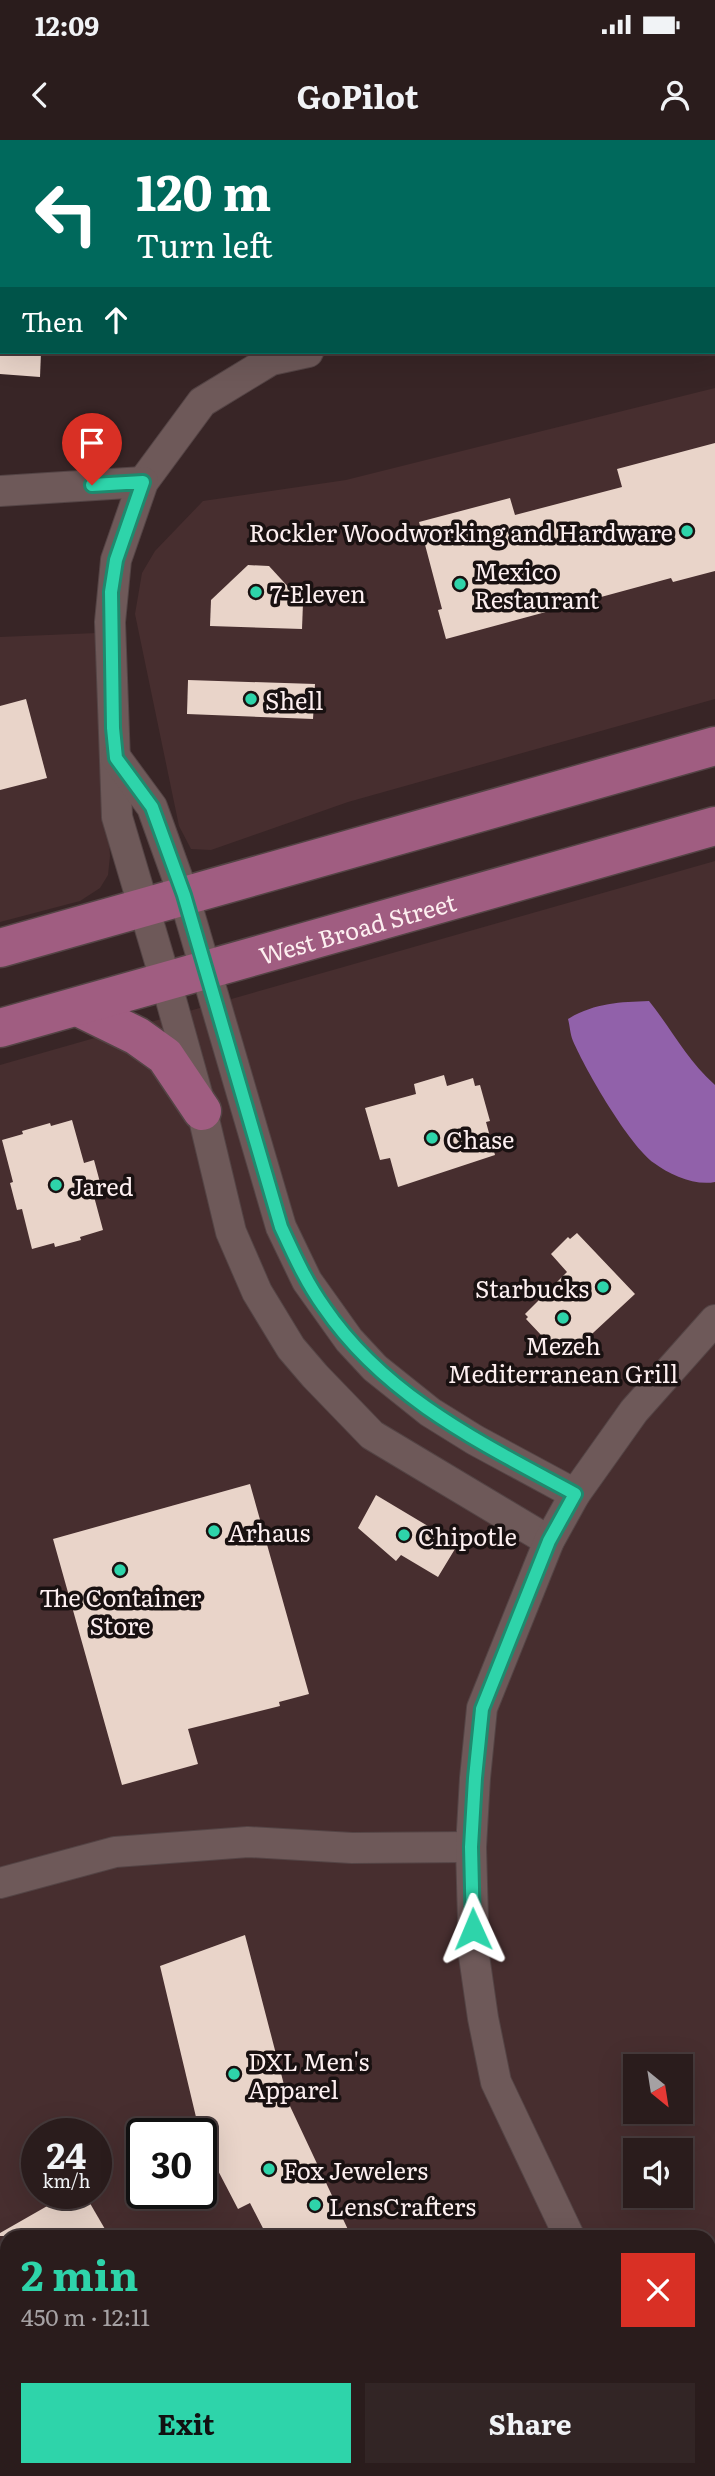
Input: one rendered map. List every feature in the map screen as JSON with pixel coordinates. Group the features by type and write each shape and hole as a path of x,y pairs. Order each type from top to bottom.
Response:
{"main road":[{"path":"0,948 715,746"},
{"name":"West Broad Street","path":"0,1028 715,826"},
{"path":"78,1007 137,1036 165,1056 202,1111"}],"street":[{"path":"299,354 271,360 271,369 263,383 255,390 214,394 202,402 143,482 116,560 111,592 117,817 202,1111 232,1232 257,1292 291,1348 314,1376 372,1435 549,1541"},
{"path":"0,491 143,482"},
{"path":"116,758 152,807 184,895 281,1227 307,1281 349,1340 375,1368 430,1412 475,1440 575,1494"},
{"path":"566,2230 496,2082 483,2018 474,1956 471,1847 482,1709 549,1541 575,1494 635,1411 715,1321"},
{"path":"0,1883 115,1852 248,1842 352,1848 471,1847"}],"shaded area":[{"path":"715,388 715,699 348,802 211,850 191,849 179,826 135,614 142,573 155,551 203,501 346,480"},
{"path":"97,633 110,856 108,875 100,888 80,901 0,922 0,637"},
{"path":"715,861 715,2230 0,2230 0,1065"},
{"path":"649,1001 688,1055 715,1085 715,1182 699,1182 675,1175 644,1154 609,1107 572,1038 568,1019 578,1014 607,1004"}],"building":[{"path":"0,354 41,354 40,377 0,374"},
{"path":"715,443 715,571 673,582 671,578 446,639 438,610 442,609 419,522 510,498 515,515 622,487 617,469"},
{"name":"7-Eleven","path":"248,565 269,566 303,603 302,629 210,626 211,600"},
{"name":"Shell","path":"188,680 315,684 313,719 187,714"},
{"path":"26,699 47,778 0,790 0,706"},
{"name":"Chase","path":"444,1075 447,1086 473,1078 475,1086 480,1085 490,1121 486,1122 495,1155 398,1187 390,1158 380,1160 365,1108 416,1094 414,1084"},
{"name":"Jared","path":"72,1120 84,1163 94,1160 101,1186 92,1189 103,1230 55,1247 54,1243 32,1249 22,1209 17,1210 2,1140 50,1123 51,1126"},
{"path":"577,1233 635,1294 566,1358 526,1319 528,1317 525,1314 567,1272 551,1254 568,1237 570,1239"},
{"path":"250,1484 309,1694 279,1702 280,1706 188,1729 198,1764 122,1785 53,1539"},
{"name":"Chipotle","path":"376,1495 458,1544 438,1577 401,1555 396,1561 358,1528"},
{"path":"245,1935 289,2104 348,2230 264,2230 250,2203 238,2209 217,2169 217,2118 196,2118 160,1966"},
{"path":"42,2209 93,2209 106,2230 5,2230"}],"place":[{"name":"Rockler Woodworking and Hardware","path":"687,531"},
{"name":"Mexico Restaurant","path":"460,584"},
{"name":"7-Eleven","path":"256,592"},
{"name":"Shell","path":"251,699"},
{"name":"Chase","path":"432,1138"},
{"name":"Jared","path":"56,1185"},
{"name":"Starbucks","path":"603,1287"},
{"name":"Mezeh Mediterranean Grill","path":"563,1318"},
{"name":"Arhaus","path":"214,1531"},
{"name":"Chipotle","path":"404,1535"},
{"name":"The Container Store","path":"120,1570"},
{"name":"DXL Men's Apparel","path":"234,2074"},
{"name":"Fox Jewelers","path":"269,2169"},
{"name":"LensCrafters","path":"315,2205"}],"route":[{"path":"92,485 143,482 116,560 111,592 116,758 152,807 184,895 271,1195 281,1227 295,1257 324,1308 375,1368 430,1412 475,1440 575,1494 549,1541 482,1709 471,1847 473,1929"}]}
